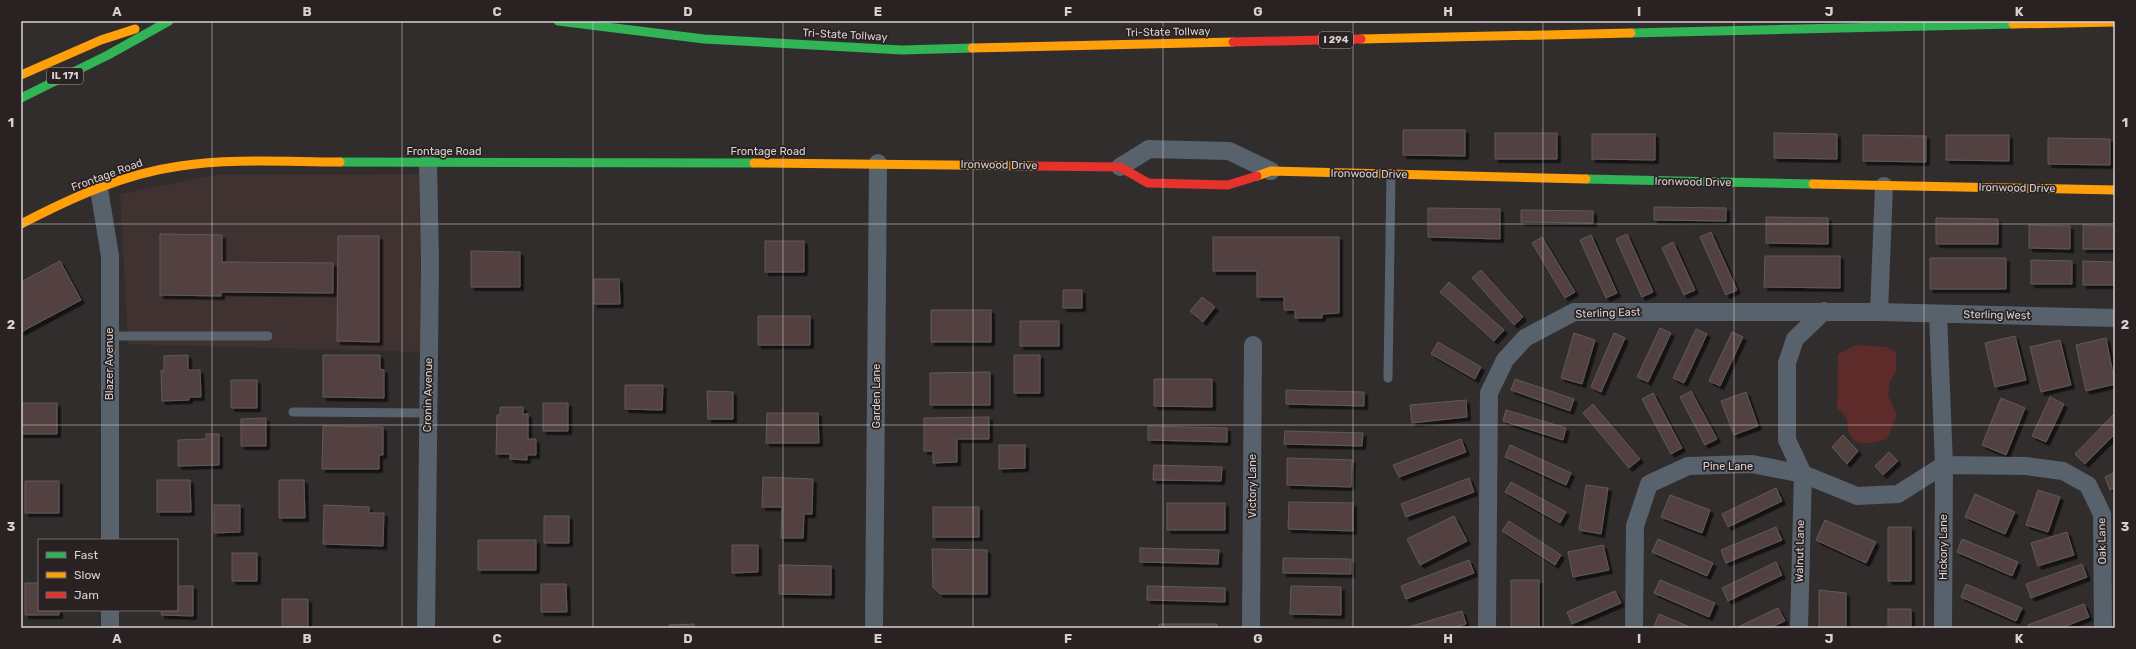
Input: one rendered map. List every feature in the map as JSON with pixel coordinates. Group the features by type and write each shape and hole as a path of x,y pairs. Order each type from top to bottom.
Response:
{"main road":[{"path":"21,75 101,40 159,21"},
{"name":"IL 171","path":"21,98 108,55 169,21"},
{"name":"Tri-State Tollway","path":"558,21 704,39 902,50 2115,22"},
{"name":"Frontage Road","path":"21,224 99,189 135,176 179,166 252,162 878,163"},
{"name":"Ironwood Drive","path":"878,163 1120,168 1148,183 1155,184 1228,185 1271,171 2115,190"}],"street":[{"name":"Ironwood Drive","path":"1120,168 1149,149 1170,149 1229,151 1271,171"},
{"name":"Cronin Avenue","path":"426,628 430,262 428,163"},
{"name":"Garden Lane","path":"874,628 878,163"},
{"path":"1879,312 1884,186"},
{"name":"Blazer Avenue","path":"99,189 110,256 110,539"},
{"path":"1803,474 1788,440 1787,363 1795,340 1824,311"},
{"name":"Sterling East","path":"1487,628 1489,392 1504,360 1525,338 1574,312 1879,312"},
{"name":"Sterling West","path":"1879,312 2115,318"},
{"name":"Hickory Lane","path":"1938,314 1944,465 1943,628"},
{"name":"Victory Lane","path":"1251,628 1253,345"},
{"name":"Pine Lane","path":"1634,628 1635,526 1649,484 1688,466 1752,464 1803,474 1857,496 1898,494 1944,465"},
{"name":"Oak Lane","path":"1944,465 2026,466 2063,471 2088,485 2102,514 2102,628"},
{"name":"Walnut Lane","path":"1799,628 1803,474"},
{"path":"110,611 110,628"}],"lane":[{"path":"1388,378 1391,174"},
{"path":"109,336 268,336"},
{"path":"293,412 428,413"}],"shaded area":[{"path":"419,174 421,352 128,344 120,194 216,175"},
{"path":"1856,345 1887,347 1896,353 1896,372 1890,381 1888,396 1897,414 1887,439 1876,442 1864,443 1854,440 1848,430 1846,418 1837,408 1838,354"}],"building":[{"path":"1403,130 1465,130 1465,156 1403,155"},
{"path":"1495,133 1557,133 1557,159 1495,159"},
{"path":"1774,133 1837,134 1837,159 1774,158"},
{"path":"1592,134 1655,134 1655,160 1592,159"},
{"path":"1863,135 1926,136 1926,162 1863,161"},
{"path":"1946,135 2009,135 2009,161 1946,160"},
{"path":"2048,138 2110,139 2110,165 2048,164"},
{"path":"1654,207 1726,208 1726,221 1654,220"},
{"path":"1428,208 1500,209 1500,239 1428,237"},
{"path":"1521,210 1593,211 1593,223 1521,222"},
{"path":"1766,217 1828,218 1828,244 1766,243"},
{"path":"1936,218 1998,219 1998,244 1936,244"},
{"path":"2029,225 2070,226 2070,249 2029,248"},
{"path":"2083,225 2115,226 2115,249 2083,249"},
{"path":"1711,232 1737,290 1726,295 1700,237"},
{"path":"160,234 222,235 222,262 333,263 333,293 221,292 221,296 160,295"},
{"path":"1627,234 1653,292 1642,297 1616,239"},
{"path":"1591,235 1617,293 1606,298 1580,240"},
{"path":"338,236 379,236 379,342 337,341"},
{"path":"1213,237 1339,237 1339,313 1322,314 1322,318 1295,318 1295,310 1284,310 1284,297 1257,297 1257,271 1213,271"},
{"path":"1542,237 1575,292 1565,298 1532,243"},
{"path":"765,241 804,241 804,272 765,272"},
{"path":"1673,242 1695,290 1684,295 1662,248"},
{"path":"471,251 520,252 520,287 471,287"},
{"path":"1765,256 1840,256 1840,288 1764,287"},
{"path":"1930,258 2006,258 2006,289 1930,289"},
{"path":"2031,260 2072,261 2072,284 2031,284"},
{"path":"60,261 81,300 21,332 21,282"},
{"path":"2083,261 2115,262 2115,285 2083,285"},
{"path":"1481,270 1523,317 1514,325 1472,278"},
{"path":"594,279 619,279 620,304 594,304"},
{"path":"1449,282 1504,330 1494,341 1440,292"},
{"path":"1063,290 1082,290 1082,308 1063,308"},
{"path":"1202,297 1215,307 1203,322 1190,311"},
{"path":"931,310 991,310 991,342 931,342"},
{"path":"758,316 810,316 810,345 758,345"},
{"path":"1020,321 1059,321 1059,346 1020,346"},
{"path":"1660,328 1671,333 1648,382 1637,377"},
{"path":"1696,329 1707,334 1684,383 1673,378"},
{"path":"1732,332 1743,337 1720,386 1709,381"},
{"path":"1574,333 1595,340 1582,384 1561,378"},
{"path":"1614,333 1625,338 1601,392 1591,387"},
{"path":"2015,336 2026,380 1995,387 1985,343"},
{"path":"2106,338 2115,384 2086,391 2076,345"},
{"path":"2060,340 2071,385 2041,392 2030,347"},
{"path":"1438,342 1481,367 1475,379 1431,354"},
{"path":"188,355 188,370 200,370 201,397 189,397 189,400 162,401 161,370 164,371 164,356"},
{"path":"323,355 380,355 380,369 384,370 384,398 323,397"},
{"path":"1014,355 1040,355 1040,393 1014,393"},
{"path":"990,372 990,405 930,405 930,373"},
{"path":"1154,379 1212,379 1212,407 1154,406"},
{"path":"1515,379 1574,399 1570,411 1511,390"},
{"path":"231,380 257,380 257,408 231,408"},
{"path":"625,385 663,385 662,410 625,409"},
{"path":"1286,390 1364,392 1364,406 1286,404"},
{"path":"707,391 733,392 733,419 708,419"},
{"path":"1691,391 1717,439 1705,445 1680,397"},
{"path":"1746,392 1758,426 1734,435 1721,401"},
{"path":"1653,393 1682,448 1671,454 1642,399"},
{"path":"2050,397 2064,404 2046,442 2032,436"},
{"path":"2001,398 2025,408 2006,455 1982,445"},
{"path":"1466,400 1467,417 1412,423 1410,405"},
{"path":"21,403 57,403 57,434 21,434"},
{"path":"543,403 568,403 568,431 543,431"},
{"path":"1593,404 1640,459 1629,468 1583,413"},
{"path":"500,407 523,407 523,414 528,414 528,439 536,439 536,455 527,455 527,460 510,459 510,454 496,454 497,415 500,415"},
{"path":"1506,410 1566,428 1563,440 1503,421"},
{"path":"767,413 818,413 819,443 766,443"},
{"path":"2115,413 2115,434 2085,464 2075,454"},
{"path":"989,417 989,439 957,439 957,462 933,463 933,451 924,451 924,418"},
{"path":"266,418 266,446 241,446 241,419"},
{"path":"323,426 383,427 383,455 379,455 379,469 322,469"},
{"path":"1148,426 1227,428 1227,442 1148,440"},
{"path":"1285,431 1363,433 1362,446 1284,444"},
{"path":"206,434 219,434 219,465 178,466 178,440 206,439"},
{"path":"1843,435 1858,451 1847,464 1832,447"},
{"path":"1461,439 1466,452 1399,477 1393,465"},
{"path":"999,445 1025,445 1025,468 999,469"},
{"path":"1510,445 1571,473 1566,485 1505,457"},
{"path":"1889,452 1898,461 1883,475 1875,466"},
{"path":"1287,458 1352,460 1351,487 1287,485"},
{"path":"1154,465 1222,467 1221,481 1153,480"},
{"path":"2115,472 2115,488 2110,490 2105,477"},
{"path":"763,477 813,479 812,514 804,514 803,538 781,538 782,507 762,507"},
{"path":"1469,478 1474,492 1406,517 1401,504"},
{"path":"157,480 190,480 191,512 157,512"},
{"path":"279,480 304,480 305,518 279,518"},
{"path":"25,481 59,481 59,513 25,513"},
{"path":"1511,482 1566,512 1560,523 1505,492"},
{"path":"1586,485 1608,488 1601,534 1579,530"},
{"path":"1776,488 1782,501 1728,527 1722,514"},
{"path":"2038,490 2060,497 2048,532 2026,525"},
{"path":"1975,494 2015,512 2005,534 1965,517"},
{"path":"1670,495 1710,510 1702,533 1661,517"},
{"path":"1289,502 1353,503 1353,531 1288,529"},
{"path":"1167,503 1225,503 1225,530 1167,530"},
{"path":"214,505 240,505 240,532 214,533"},
{"path":"324,505 369,507 369,513 384,513 383,546 323,544"},
{"path":"933,507 979,507 979,537 933,537"},
{"path":"544,516 569,516 569,543 544,543"},
{"path":"1454,516 1467,541 1420,565 1407,539"},
{"path":"1825,520 1876,542 1866,563 1816,540"},
{"path":"1509,521 1561,555 1555,565 1502,531"},
{"path":"1776,527 1782,540 1726,563 1721,550"},
{"path":"1888,527 1911,527 1911,581 1888,581"},
{"path":"2067,532 2074,555 2038,566 2031,543"},
{"path":"1658,539 1713,563 1707,576 1652,552"},
{"path":"1962,539 2018,562 2012,576 1957,552"},
{"path":"478,540 536,540 536,570 478,570"},
{"path":"732,545 758,545 758,572 732,573"},
{"path":"1603,545 1609,570 1573,577 1568,552"},
{"path":"1140,548 1219,550 1218,564 1140,562"},
{"path":"932,549 987,550 987,594 940,594 933,587"},
{"path":"232,553 257,553 257,581 232,581"},
{"path":"1283,558 1351,559 1351,574 1283,573"},
{"path":"1469,560 1474,573 1406,599 1401,586"},
{"path":"1776,562 1782,575 1728,601 1722,588"},
{"path":"2082,564 2087,577 2031,598 2026,584"},
{"path":"779,565 831,566 831,595 779,594"},
{"path":"1511,580 1539,580 1539,628 1511,628"},
{"path":"1660,580 1715,603 1709,617 1654,593"},
{"path":"25,583 38,583 38,611 59,611 59,615 25,615"},
{"path":"541,584 566,584 567,612 541,612"},
{"path":"1966,584 2022,608 2016,621 1961,597"},
{"path":"178,586 193,586 193,616 161,615 162,611 178,611"},
{"path":"1147,586 1225,588 1225,602 1147,600"},
{"path":"1291,586 1341,587 1341,615 1290,614"},
{"path":"1819,590 1846,593 1846,628 1819,628"},
{"path":"1615,591 1621,603 1572,624 1567,612"},
{"path":"282,599 308,599 308,627 282,627"},
{"path":"2084,604 2089,617 2061,628 2029,628 2028,625"},
{"path":"1778,608 1785,621 1769,628 1736,628"},
{"path":"1888,609 1911,609 1911,628 1888,628"},
{"path":"1462,611 1466,624 1452,628 1405,628"},
{"path":"1659,614 1692,628 1656,628 1654,627"},
{"path":"694,624 694,628 669,628 669,625"},
{"path":"1159,624 1217,624 1217,628 1159,628"}],"traffic: fast":[{"path":"21,98 108,55 169,21"},
{"path":"558,21 704,39 902,50 972,48"},
{"path":"1631,33 2013,24"},
{"path":"340,162 754,163"},
{"path":"1586,179 1813,184"}],"traffic: slow":[{"path":"2013,24 2115,22"},
{"path":"21,75 101,40 135,29"},
{"path":"1361,39 1631,33"},
{"path":"972,48 1233,42"},
{"path":"21,224 78,196 98,188 159,170 219,162 340,162"},
{"path":"754,163 1033,166"},
{"path":"1257,176 1271,171 1586,179"},
{"path":"1813,184 2115,190"}],"traffic: jam":[{"path":"1233,42 1361,39"},
{"path":"1033,166 1120,167 1148,183 1228,185 1257,176"}]}
